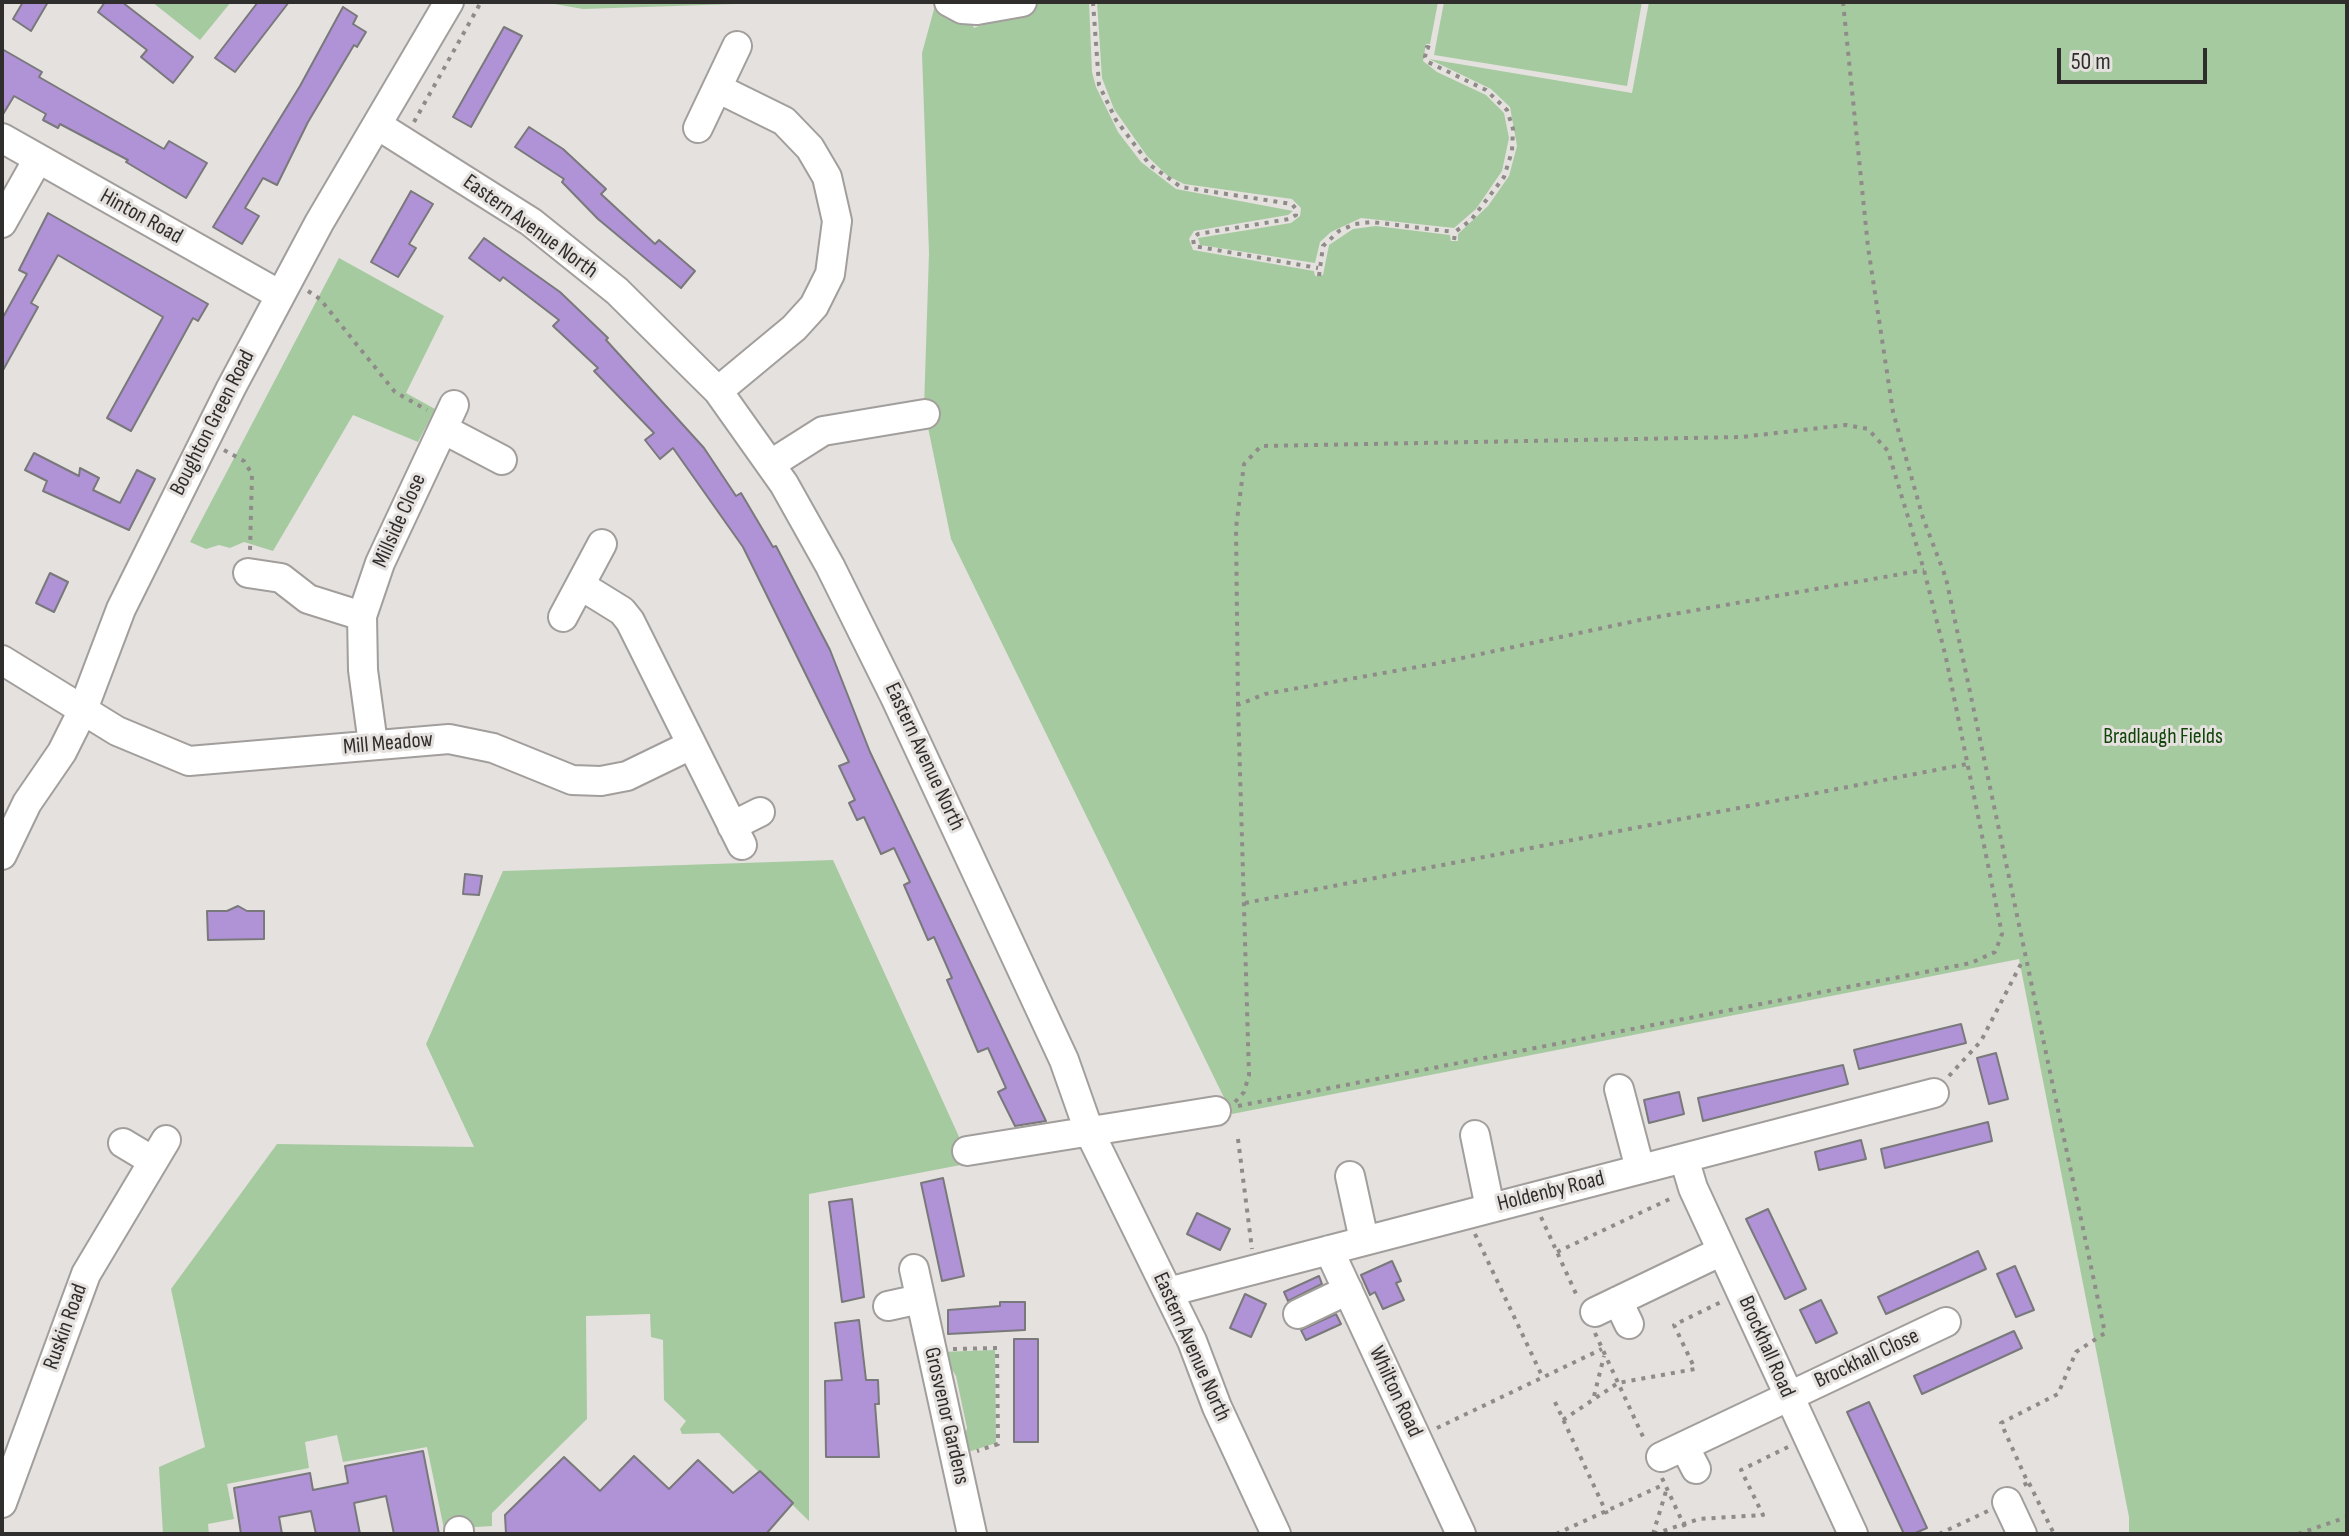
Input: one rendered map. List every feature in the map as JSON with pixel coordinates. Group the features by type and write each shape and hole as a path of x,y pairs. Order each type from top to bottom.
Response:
{"street":[{"name":"Boughton Green Road","path":"2,855 27,803 62,752 82,712 121,609 158,531 293,292 353,164 379,126 449,2"},
{"path":"949,2 962,9 977,10 1022,2"},
{"path":"698,128 737,46"},
{"path":"717,88 769,111 804,140 827,177 837,221 835,255 814,306 794,328 718,391"},
{"name":"Eastern Avenue North","path":"379,126 555,239 672,342 718,391 771,464 814,535 896,699 1064,1060 1089,1131 1168,1292 1276,1534"},
{"name":"Hinton Road","path":"2,138 293,292"},
{"path":"2,223 38,159"},
{"path":"771,464 823,431 925,414"},
{"path":"448,417 502,460"},
{"name":"Millside Close","path":"373,744 363,670 362,616 380,563 448,417"},
{"path":"563,617 602,544"},
{"path":"248,573 281,578 308,599 362,616"},
{"path":"580,585 622,611 630,621 737,836 760,812"},
{"name":"Mill Meadow","path":"2,660 82,712 189,761 205,763 427,739 467,741 572,780 601,781 627,776 691,745"},
{"path":"1619,1089 1640,1169"},
{"name":"Holdenby Road","path":"1168,1292 1254,1267 1934,1093"},
{"path":"967,1151 1216,1111"},
{"path":"1475,1135 1478,1211"},
{"name":"Ruskin Road","path":"2,1503 86,1274 160,1150 123,1143"},
{"name":"Brockhall Road","path":"1684,1158 1693,1188 1853,1534"},
{"path":"1350,1176 1364,1240"},
{"name":"Whilton Road","path":"1329,1250 1461,1534"},
{"path":"1603,1314 1722,1251"},
{"name":"Grosvenor Gardens","path":"914,1269 972,1534"},
{"path":"1298,1314 1348,1290"},
{"path":"888,1306 920,1299"},
{"name":"Brockhall Close","path":"1669,1466 1789,1396 1946,1322"},
{"path":"2007,1502 2022,1534"}],"path":[{"path":"412,126 481,2"},
{"path":"1093,2 1099,85 1116,120 1150,165 1181,187 1292,204 1296,209 1296,215 1289,219 1198,234 1193,238 1194,246 1318,268"},
{"path":"1843,2 1866,232 1893,412 1923,518 1946,578 2105,1333 2076,1352 2058,1394 2001,1423 2054,1534"},
{"path":"1319,276 1320,254 1328,240 1355,224 1372,222 1455,232 1471,220 1499,186 1512,151 1513,129 1507,110 1486,90 1428,62 1425,57 1430,48"},
{"path":"1454,241 1455,232"},
{"path":"293,292 320,299 395,392 411,404 448,417"},
{"path":"1857,427 1876,434 1888,451 1924,570 2002,934 1995,952 1985,959 1216,1111 1240,1096 1249,1075 1236,528 1243,468 1251,452 1268,443 1741,437 1857,427"},
{"path":"222,449 240,458 252,474 248,573"},
{"path":"1238,705 1265,694 1434,664 1640,620 1924,570"},
{"path":"1245,903 1967,764"},
{"path":"1934,1093 1981,1041 2024,958"},
{"path":"1238,1139 1254,1267"},
{"path":"1557,1252 1693,1188"},
{"path":"1532,1197 1557,1252 1603,1314 1604,1352 1594,1396"},
{"path":"1478,1211 1544,1379"},
{"path":"1563,1420 1594,1396 1618,1383 1695,1369 1674,1325 1742,1292"},
{"path":"931,1350 997,1348 998,1444 955,1459"},
{"path":"1416,1437 1604,1352"},
{"path":"1604,1352 1618,1383 1669,1466 1688,1534"},
{"path":"1555,1402 1606,1513"},
{"path":"1669,1466 1653,1534 1699,1519 1763,1515 1741,1470 1808,1437"},
{"path":"1556,1534 1606,1513 1669,1466"},
{"path":"1939,1534 2007,1502 2004,1494 2028,1483"},
{"path":"2300,1533 2347,1518"}],"green space":[{"path":"152,2 231,2 200,40"},
{"path":"543,2 797,2 583,9"},
{"name":"Bradlaugh Fields","path":"936,2 969,16 974,28 1040,2 1089,2 1092,72 1096,87 1118,132 1141,162 1176,189 1293,211 1288,215 1194,231 1189,239 1193,250 1314,271 1315,276 1323,275 1329,245 1353,229 1376,226 1450,235 1451,241 1458,241 1458,234 1488,206 1509,176 1517,146 1510,107 1491,89 1429,59 1632,93 1649,2 2347,2 2347,1534 2129,1534 2129,1517 2019,959 1232,1114 951,539 924,408 929,253 922,53"},
{"path":"1097,2 1438,2 1430,44 1426,44 1423,61 1437,72 1486,95 1504,113 1509,138 1502,171 1476,209 1454,228 1361,218 1331,232 1320,242 1315,263 1200,245 1198,238 1291,223 1300,216 1301,208 1292,199 1184,184 1168,176 1147,156 1114,109 1102,78"},
{"path":"1444,2 1642,2 1627,86 1434,55"},
{"path":"339,258 444,316 406,393 435,409 418,442 353,415 273,551 244,542 230,548 219,545 206,549 190,542"},
{"path":"833,860 971,1163 809,1194 809,1521 719,1433 682,1434 680,1429 686,1421 664,1400 663,1340 651,1337 650,1314 586,1316 587,1419 492,1513 492,1526 444,1529 427,1447 343,1462 337,1435 305,1442 309,1468 227,1484 234,1519 208,1524 209,1534 163,1534 159,1467 205,1447 171,1289 277,1144 474,1147 426,1044 503,871"},
{"path":"995,1350 996,1443 965,1453 963,1443 967,1428 956,1376 941,1352"}],"building":[{"path":"23,2 48,2 31,31 13,19"},
{"path":"105,2 122,2 193,57 173,83 141,57 147,50 98,12"},
{"path":"258,2 289,2 235,72 215,58"},
{"path":"343,7 357,16 353,24 366,32 357,47 354,45 308,122 277,185 263,178 245,208 259,216 242,244 213,227 300,86"},
{"path":"504,27 522,36 471,127 453,117"},
{"path":"2,49 42,72 39,77 164,149 169,141 207,163 186,198 126,162 128,160 60,124 58,128 43,120 46,114 14,96 2,116"},
{"path":"529,127 563,149 606,189 601,194 655,244 659,240 695,271 681,288 598,219 562,182 564,179 515,147"},
{"path":"411,191 433,204 409,244 416,248 398,277 371,262"},
{"path":"48,213 208,304 198,321 193,318 131,431 107,418 163,317 58,255 31,303 38,307 2,372 2,319 27,274 19,270"},
{"path":"484,238 560,292 608,338 606,340 704,448 736,496 741,493 773,547 776,546 830,650 870,752 1046,1121 1015,1126 998,1092 1006,1088 988,1048 978,1052 947,980 952,978 934,937 928,940 904,885 910,882 894,848 881,854 864,817 857,820 849,803 855,800 839,766 849,762 743,547 673,448 660,459 645,440 654,433 594,371 598,368 553,326 559,320 503,277 500,281 469,258"},
{"path":"34,453 79,476 80,468 99,478 93,490 120,503 137,470 155,479 129,530 43,491 47,481 25,470"},
{"path":"50,573 68,582 54,612 36,603"},
{"path":"465,874 482,876 479,895 463,894"},
{"path":"238,906 247,911 264,911 264,939 208,940 207,911 227,911"},
{"path":"1961,1024 1966,1043 1859,1069 1854,1050"},
{"path":"1996,1053 2008,1099 1989,1104 1977,1058"},
{"path":"1843,1065 1848,1084 1703,1121 1698,1098"},
{"path":"1679,1092 1684,1114 1649,1123 1644,1100"},
{"path":"1988,1122 1992,1141 1885,1168 1881,1149"},
{"path":"1861,1140 1866,1159 1819,1170 1815,1152"},
{"path":"943,1178 964,1276 942,1281 921,1183"},
{"path":"852,1199 864,1297 842,1302 829,1202"},
{"path":"1768,1209 1806,1289 1785,1299 1746,1219"},
{"path":"1197,1213 1230,1229 1220,1250 1187,1234"},
{"path":"1978,1251 1986,1269 1886,1314 1878,1297"},
{"path":"1392,1261 1401,1281 1396,1283 1404,1300 1383,1309 1375,1292 1370,1295 1361,1275"},
{"path":"2015,1266 2034,1310 2016,1317 1997,1274"},
{"path":"1319,1276 1322,1284 1288,1301 1284,1292"},
{"path":"1245,1294 1266,1304 1251,1337 1230,1328"},
{"path":"1821,1300 1837,1333 1816,1343 1800,1310"},
{"path":"1000,1302 1025,1302 1025,1330 948,1334 948,1310 1000,1306"},
{"path":"1336,1314 1341,1324 1306,1340 1301,1330"},
{"path":"859,1320 866,1380 878,1380 879,1404 875,1404 879,1457 826,1457 825,1381 842,1380 835,1323"},
{"path":"2014,1331 2022,1348 1922,1394 1914,1376"},
{"path":"1014,1339 1038,1339 1038,1442 1014,1442"},
{"path":"1869,1402 1927,1528 1913,1534 1904,1534 1847,1412"},
{"path":"423,1451 439,1534 394,1534 386,1496 354,1503 360,1534 316,1534 311,1511 279,1517 282,1534 241,1534 234,1488 310,1473 313,1490 348,1483 345,1466"},
{"path":"634,1456 669,1489 698,1460 733,1493 760,1471 793,1503 766,1534 506,1534 505,1515 564,1457 600,1491"}]}
